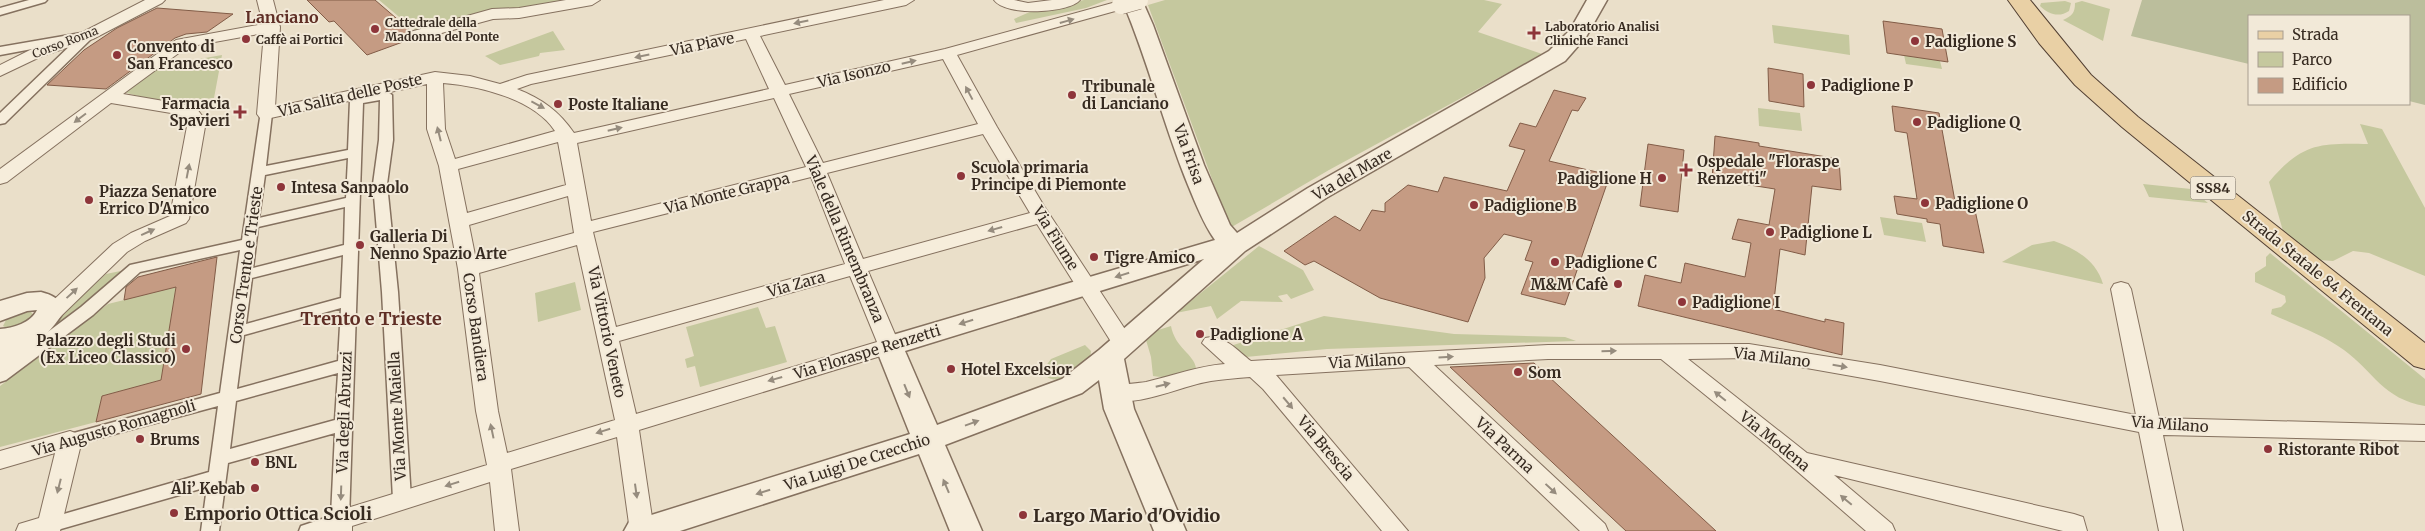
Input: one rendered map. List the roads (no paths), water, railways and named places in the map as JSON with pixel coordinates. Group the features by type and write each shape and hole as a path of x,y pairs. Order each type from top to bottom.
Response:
{"main road":[{"name":"Strada Statale 84 Frentana","path":"2019,0 2046,38 2083,80 2110,104 2425,359"}],"street":[{"path":"0,12 41,0"},
{"name":"Corso Roma","path":"0,71 36,53 87,36 157,0"},
{"name":"Corso Trento e Trieste","path":"210,531 266,114 272,27 265,0"},
{"path":"416,35 492,14 520,13 592,0"},
{"name":"Via Piave","path":"498,90 527,80 751,34 844,6 906,0"},
{"path":"1002,0 1016,8 1029,9 1072,0"},
{"name":"Via Isonzo","path":"448,166 566,137 778,92 948,53 1126,2 1139,0"},
{"name":"Via del Mare","path":"1116,350 1236,246 1317,194 1557,56 1579,33 1597,0"},
{"name":"Via Frisa","path":"1126,2 1143,25 1192,165 1218,226 1236,246"},
{"path":"0,178 182,43 272,27"},
{"name":"Viale della Rimembranza","path":"751,34 817,170 966,531"},
{"path":"0,51 87,36"},
{"path":"0,120 87,36"},
{"name":"Via Fiume","path":"948,53 988,127 1086,286 1116,350"},
{"path":"435,86 450,89 474,83 534,102 549,111 560,122 566,137"},
{"name":"Via Salita delle Poste","path":"266,114 356,97 435,86"},
{"name":"Corso Bandiera","path":"435,86 436,128 448,166 460,221 487,411 499,467 507,531"},
{"name":"Via Monte Maiella","path":"356,97 386,95 386,140 380,184 390,292 402,499"},
{"name":"Via degli Abruzzi","path":"340,526 356,97"},
{"path":"0,362 120,248 138,237 179,218 197,121 191,113 181,109 108,98"},
{"name":"Via Monte Grappa","path":"468,269 584,232 988,127"},
{"name":"Via Vittorio Veneto","path":"566,137 584,232 609,336 627,424 641,531"},
{"path":"258,172 354,153"},
{"path":"460,221 577,188"},
{"path":"252,224 352,201"},
{"name":"Via Zara","path":"609,336 1042,216"},
{"path":"0,376 87,311 135,268 249,243"},
{"name":"Via Floraspe Renzetti","path":"308,531 340,526 402,499 627,424 1207,249 1236,246"},
{"path":"244,276 351,248"},
{"path":"2120,289 2171,531"},
{"path":"0,339 13,337 42,321 51,308 43,301 23,302 4,308"},
{"path":"237,332 349,301"},
{"name":"Via Brescia","path":"1212,343 1271,382 1396,531"},
{"path":"1116,350 1117,401 1170,531"},
{"name":"Via Luigi De Crecchio","path":"641,531 927,440 1072,386 1116,350"},
{"name":"Via Modena","path":"1668,350 1672,357 1883,531"},
{"name":"Via Milano","path":"1117,401 1144,390 1210,373 1250,369 1548,352 1749,351 1880,373 2149,426 2425,434"},
{"name":"Via Parma","path":"1414,359 1596,531"},
{"name":"Via Augusto Romagnoli","path":"0,460 346,365"},
{"path":"1072,386 1089,389 1117,401"},
{"path":"221,458 344,424"},
{"path":"42,529 70,440"},
{"path":"1800,462 1818,463 2074,524 2076,531"},
{"path":"42,529 217,477"}],"place":[{"name":"Cattedrale della Madonna del Ponte","path":"375,29"},
{"name":"Laboratorio Analisi Cliniche Fanci","path":"1534,33"},
{"name":"Caffè ai Portici","path":"246,39"},
{"name":"Padiglione S","path":"1915,41"},
{"name":"Convento di San Francesco","path":"117,55"},
{"name":"Padiglione P","path":"1811,85"},
{"name":"Tribunale di Lanciano","path":"1072,95"},
{"name":"Poste Italiane","path":"558,104"},
{"name":"Farmacia Spavieri","path":"240,112"},
{"name":"Padiglione Q","path":"1917,122"},
{"name":"Ospedale \"Floraspe Renzetti\"","path":"1686,170"},
{"name":"Scuola primaria Principe di Piemonte","path":"961,176"},
{"name":"Padiglione H","path":"1662,178"},
{"name":"Intesa Sanpaolo","path":"281,187"},
{"name":"Piazza Senatore Errico D'Amico","path":"89,200"},
{"name":"Padiglione O","path":"1925,203"},
{"name":"Padiglione B","path":"1474,205"},
{"name":"Padiglione L","path":"1770,232"},
{"name":"Galleria Di Nenno Spazio Arte","path":"360,245"},
{"name":"Tigre Amico","path":"1094,257"},
{"name":"Padiglione C","path":"1555,262"},
{"name":"M&M Cafè","path":"1618,284"},
{"name":"Padiglione I","path":"1682,302"},
{"name":"Padiglione A","path":"1200,334"},
{"name":"Palazzo degli Studi (Ex Liceo Classico)","path":"186,349"},
{"name":"Hotel Excelsior","path":"951,369"},
{"name":"Som","path":"1518,372"},
{"name":"Brums","path":"140,439"},
{"name":"Ristorante Ribot","path":"2268,449"},
{"name":"BNL","path":"255,462"},
{"name":"Ali’ Kebab","path":"255,488"},
{"name":"Emporio Ottica Scioli","path":"174,513"},
{"name":"Largo Mario d'Ovidio","path":"1023,515"}],"district":[{"name":"Lanciano","path":"282,17"},
{"name":"Trento e Trieste","path":"371,318"}]}
